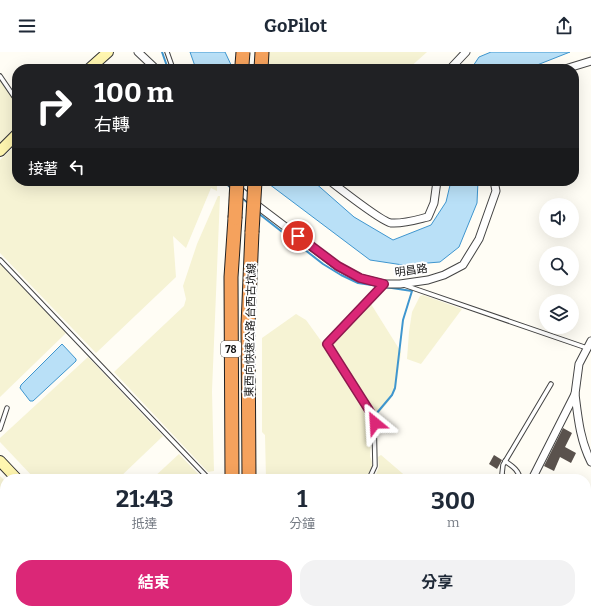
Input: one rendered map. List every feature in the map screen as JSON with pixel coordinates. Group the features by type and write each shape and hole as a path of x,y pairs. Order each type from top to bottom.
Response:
{"highway":[{"path":"242,64 243,52"},
{"path":"261,64 262,52"},
{"name":"東西向快速公路 台西古坑線","path":"232,474 231,277 236,186"},
{"name":"東西向快速公路 台西古坑線","path":"249,474 248,325 255,186"}],"street":[{"path":"95,64 108,52"},
{"path":"140,52 151,64"},
{"path":"239,52 243,64"},
{"path":"454,64 466,52"},
{"path":"579,65 591,61"},
{"path":"0,151 12,139"},
{"name":"明昌路","path":"235,186 258,206 338,266 360,278 384,284 400,284 428,280 444,275 463,265 479,239 496,191 495,186"},
{"path":"336,186 354,200 390,223 410,222 428,217 434,203 436,186"},
{"path":"591,341 579,364 575,394 578,428 585,450 591,462"},
{"path":"535,474 575,394"},
{"path":"0,461 12,474"}],"lane":[{"path":"167,52 171,64"},
{"path":"0,76 12,93"},
{"path":"0,260 203,474"},
{"path":"371,474 375,466 374,418 327,344 384,284"},
{"path":"400,284 587,348"},
{"path":"504,474 502,469 505,462 551,384"},
{"path":"0,429 7,408"},
{"path":"505,462 516,469 519,474"}],"shaded area":[{"path":"269,52 427,52 414,64 268,64"},
{"path":"0,78 12,95 12,134 0,145"},
{"path":"12,149 12,186 217,186 217,191 211,188 186,248 173,236 176,277 96,353 0,253 0,160"},
{"path":"218,196 220,196 212,391 214,471 208,472 114,372 184,306 186,299 183,286 197,244"},
{"path":"0,264 66,333 0,397"},
{"path":"423,295 462,309 421,364 407,359 412,312 420,296"},
{"path":"371,304 401,352 396,389 389,401 378,414 375,415 332,345"},
{"path":"296,314 306,320 324,345 372,422 370,456 373,465 369,474 266,474 265,435 262,432 262,338"},
{"path":"88,357 163,436 123,474 30,474 0,442 0,438"},
{"path":"179,454 198,474 157,474"},
{"path":"381,455 403,474 376,474 379,467 378,457"}],"water":[{"path":"190,52 225,52 231,64 194,64"},
{"path":"491,52 570,52 540,64 474,64 479,57"},
{"path":"272,186 319,186 354,217 393,240 431,225 446,202 450,186 478,186 477,203 459,247 440,262 403,265 370,260"},
{"path":"62,344 76,359 76,361 33,401 30,401 20,388 21,385"}],"building":[{"path":"563,428 572,433 565,447 576,453 571,463 560,457 554,471 544,466"},
{"path":"494,455 502,460 497,469 489,464"}],"waterway":[{"path":"162,52 166,64"},
{"path":"242,198 249,204"},
{"path":"258,213 323,264 341,275 358,283 412,291 403,320 395,388 392,395 376,414"}],"route":[{"path":"298,236 338,266 360,278 384,284 327,344 374,418 375,423"}]}
